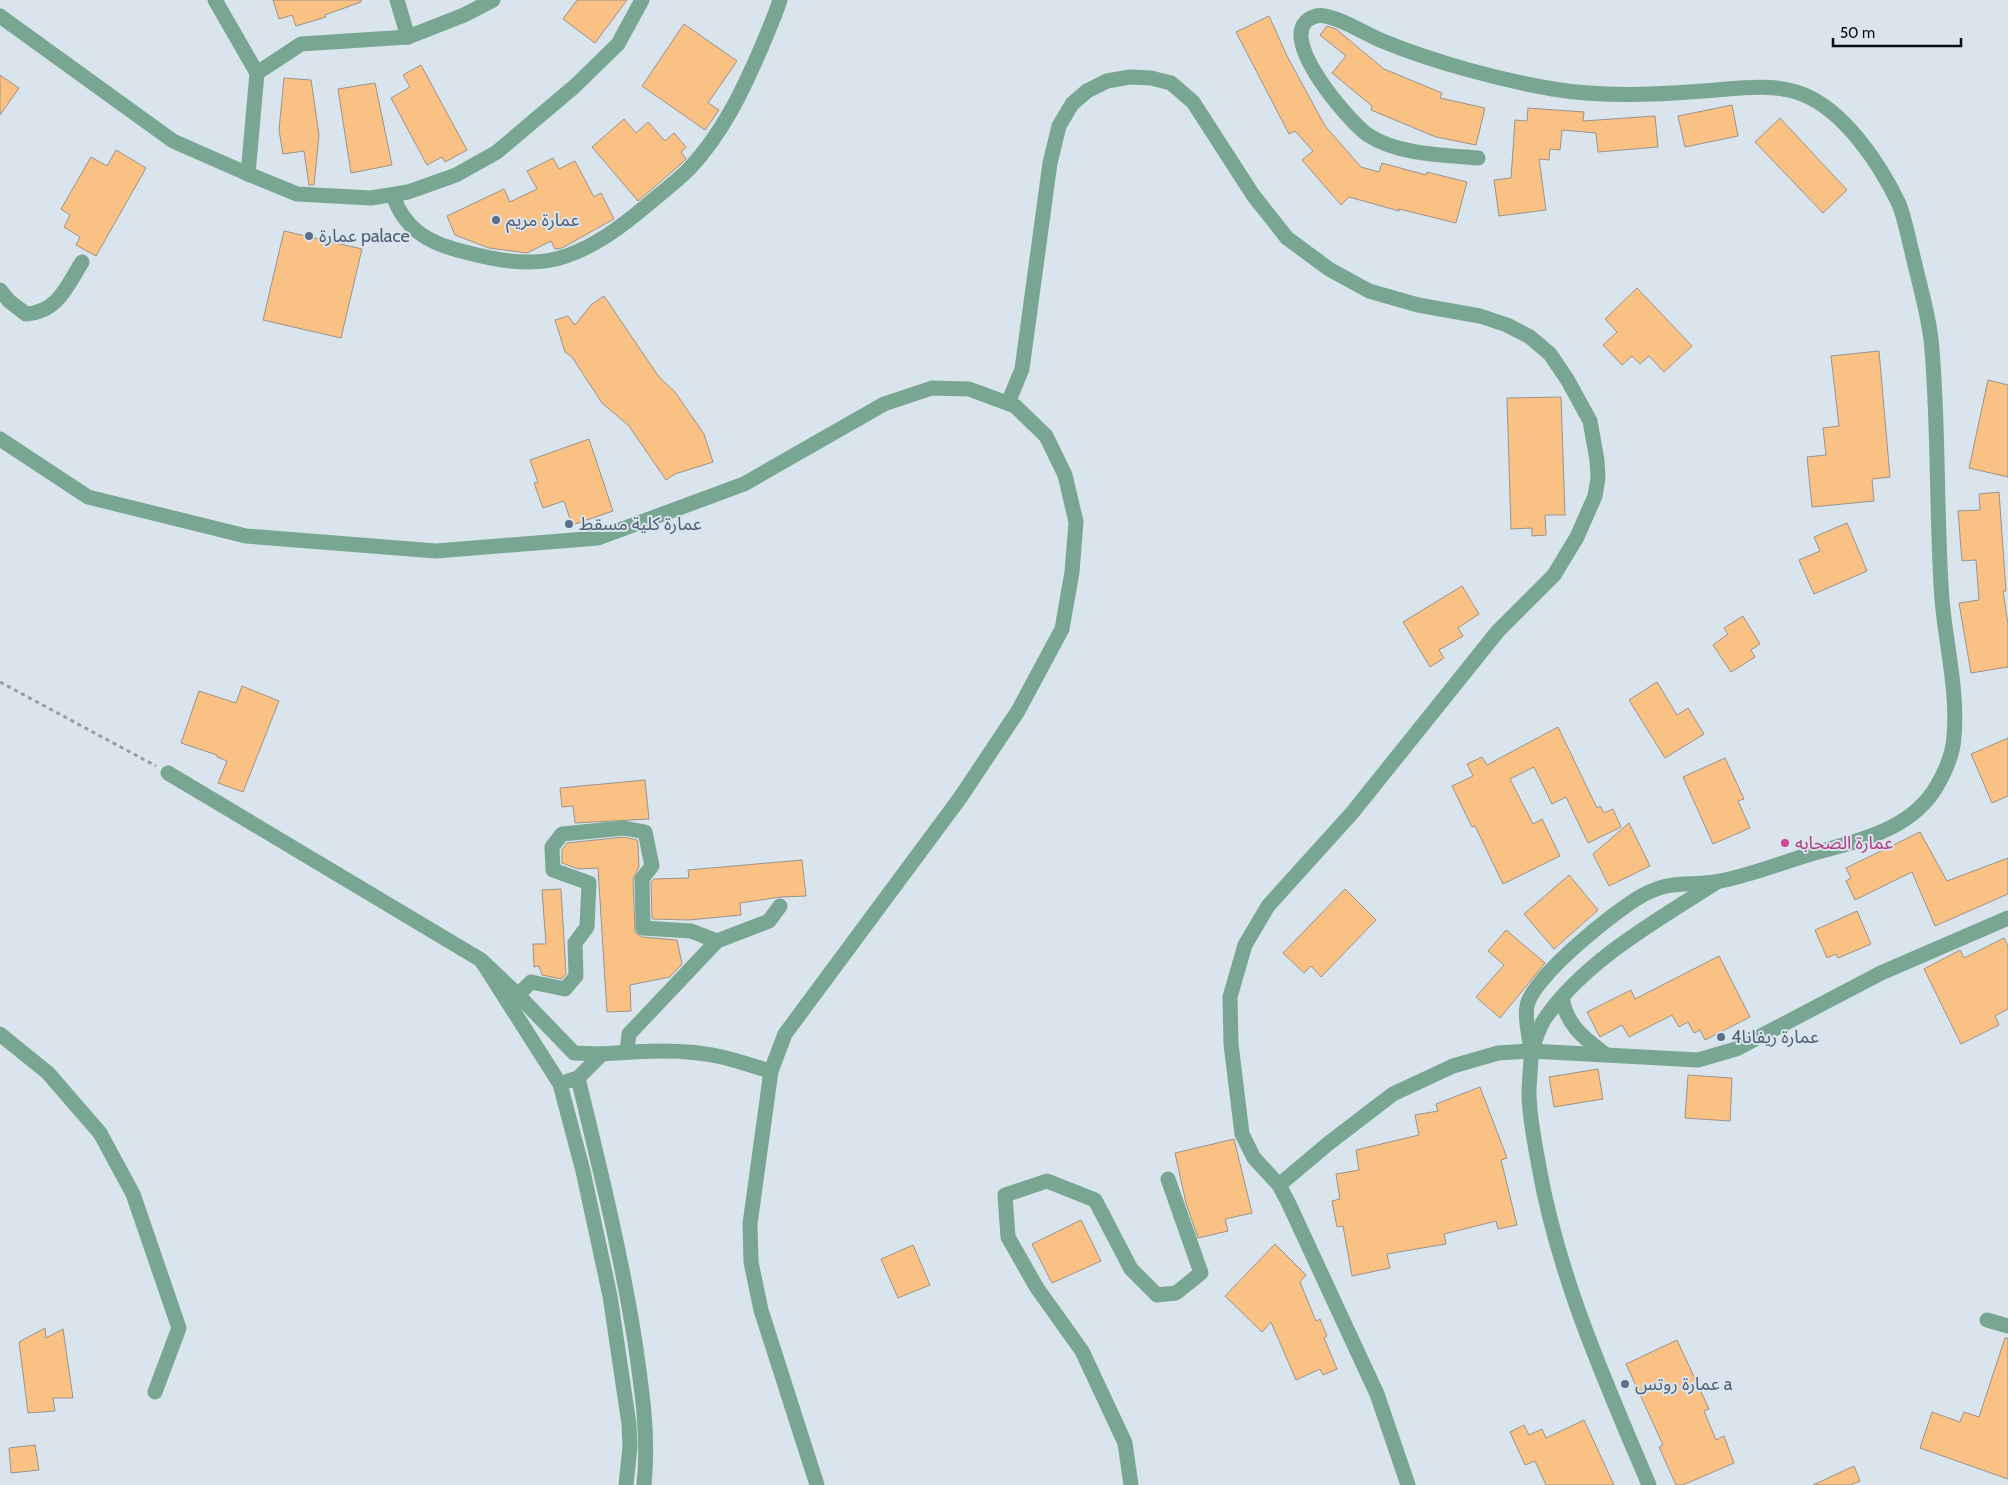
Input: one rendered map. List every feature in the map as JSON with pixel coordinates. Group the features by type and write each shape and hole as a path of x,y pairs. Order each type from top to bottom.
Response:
{"street":[{"path":"214,0 257,73 248,174"},
{"path":"397,0 408,37"},
{"path":"257,73 301,44 408,37 464,15 493,0"},
{"path":"0,16 173,141 297,194 371,198 393,194 456,175 497,152 575,86 618,44 642,0"},
{"path":"393,194 398,209 406,223 425,237 445,248 485,258 526,262 565,257 598,242 628,221 688,170 715,138 744,89 780,0"},
{"path":"1478,158 1424,153 1385,143 1367,134 1349,117 1309,65 1302,47 1301,34 1304,24 1311,17 1324,14 1388,44 1472,70 1554,89 1618,95 1752,87 1798,92 1830,109 1868,151 1900,208 1932,343 1942,600 1955,716 1954,746 1939,783 1922,806 1890,829 1867,838 1717,882 1667,884 1640,896 1604,923 1548,973 1531,995 1525,1010 1531,1050 1529,1093 1531,1119 1547,1212 1586,1336 1649,1485"},
{"path":"1008,403 1022,369 1028,339 1050,163 1060,126 1072,104 1087,91 1106,81 1130,77 1151,78 1171,83 1194,102 1253,194 1287,238 1308,254 1329,269 1369,291 1418,305 1480,316 1507,325 1530,337 1550,354 1567,379 1590,421 1597,460 1598,478 1595,496 1578,537 1554,575 1498,631 1352,814 1268,906 1245,945 1230,997 1231,1044 1242,1134 1254,1158 1279,1184 1377,1394 1408,1485"},
{"path":"0,290 9,302 26,314 41,313 57,302 82,262"},
{"path":"0,439 88,496 116,504 246,536 436,551 598,538 744,484 884,404 932,388 969,389 1008,403 1015,406 1046,436 1066,476 1076,522 1072,572 1062,629 1018,711 960,798 785,1034 771,1071 750,1224 751,1262 761,1310 817,1485"},
{"path":"168,773 482,960 574,1053 690,1052 722,1057 771,1071"},
{"path":"518,995 531,982 565,989 576,976 575,943 587,927 589,883 553,870 552,846 562,834 624,828 645,832 652,866 642,879 643,928 691,931 718,941"},
{"path":"1531,1050 1544,1019 1562,997 1594,967 1627,942 1717,882"},
{"path":"627,1052 629,1034 718,941 769,921 780,906"},
{"path":"1279,1184 1329,1142 1393,1094 1453,1066 1498,1052 1531,1050 1698,1060 1736,1049 1882,973 2008,918"},
{"path":"482,960 560,1084 583,1171 610,1296 629,1424 630,1447 626,1485"},
{"path":"1562,997 1564,1011 1570,1022 1579,1034 1604,1054"},
{"path":"0,1034 48,1072 100,1133 133,1194 179,1328 155,1392"},
{"path":"560,1084 578,1078 602,1054"},
{"path":"578,1078 627,1293 646,1423 647,1447 644,1485"},
{"path":"1131,1485 1125,1443 1082,1351 1037,1288 1008,1237 1005,1195 1047,1181 1094,1200 1130,1269 1157,1295 1176,1293 1201,1273 1168,1179"},
{"path":"1988,1320 2008,1326"}],"path":[{"path":"0,682 168,773"}],"building":[{"path":"273,0 361,0 361,2 325,15 326,17 296,26 292,15 279,19"},
{"path":"577,0 627,0 595,43 563,19"},
{"path":"1269,16 1287,56 1325,126 1361,167 1379,172 1382,163 1426,175 1427,172 1467,182 1456,223 1399,209 1399,211 1349,197 1341,205 1302,160 1313,151 1295,131 1289,134 1236,32"},
{"path":"684,24 737,61 708,103 719,110 705,130 642,86"},
{"path":"1327,26 1336,29 1384,69 1442,93 1440,98 1485,108 1476,145 1436,137 1371,110 1372,106 1332,73 1346,56 1320,35"},
{"path":"421,65 467,150 445,162 442,157 427,165 391,98 410,87 403,75"},
{"path":"0,75 19,88 0,115"},
{"path":"284,78 311,80 319,135 314,185 309,185 304,151 283,154 279,130"},
{"path":"375,83 392,165 351,173 338,89"},
{"path":"1732,105 1738,136 1685,147 1678,116"},
{"path":"1528,108 1584,112 1583,121 1655,116 1658,147 1598,152 1596,133 1562,130 1560,150 1550,149 1549,160 1539,159 1546,210 1499,216 1494,180 1511,178 1515,120 1527,121"},
{"path":"1780,118 1847,190 1823,213 1755,142"},
{"path":"624,119 636,133 648,122 665,141 674,133 686,147 681,152 686,159 638,201 592,147"},
{"path":"116,150 146,168 96,256 76,245 80,237 64,227 70,215 61,209 91,157 107,166"},
{"path":"553,158 559,169 575,161 594,197 601,193 614,219 562,248 555,249 551,241 527,253 489,248 455,235 447,216 504,189 510,202 537,189 527,171"},
{"path":"284,231 362,249 341,338 263,320"},
{"path":"1637,288 1692,346 1664,372 1649,356 1640,364 1632,356 1622,365 1603,345 1617,332 1605,319"},
{"path":"604,296 659,377 675,392 704,434 713,462 675,474 666,480 629,426 602,403 572,357 565,352 555,320 568,316 575,325 592,304"},
{"path":"1879,351 1890,477 1872,479 1874,501 1812,507 1807,457 1826,455 1823,428 1839,426 1831,356"},
{"path":"1988,380 2008,385 2008,477 1969,468"},
{"path":"1561,397 1565,515 1545,515 1546,535 1532,536 1532,528 1511,529 1507,398"},
{"path":"589,439 613,511 572,525 564,501 543,508 534,483 538,482 530,460"},
{"path":"1999,492 2006,591 2003,591 2008,624 2008,667 1971,673 1959,603 1979,600 1976,560 1962,561 1958,511 1980,510 1979,494"},
{"path":"1847,523 1867,571 1814,594 1799,560 1820,551 1814,537"},
{"path":"1462,586 1479,614 1458,628 1463,636 1439,650 1444,658 1430,667 1403,622"},
{"path":"1743,616 1760,644 1751,650 1755,657 1731,672 1713,645 1728,634 1724,628"},
{"path":"1657,682 1677,715 1688,708 1704,734 1665,758 1629,700"},
{"path":"242,686 279,701 243,792 218,783 227,761 217,757 217,755 181,743 199,691 236,703"},
{"path":"1558,727 1597,808 1600,806 1604,813 1613,809 1621,827 1588,843 1566,797 1552,804 1534,767 1510,779 1533,824 1542,819 1560,856 1503,884 1475,826 1472,827 1452,786 1473,776 1467,764 1482,757 1487,765"},
{"path":"2008,738 2008,796 1992,803 1971,754"},
{"path":"1725,758 1744,799 1738,801 1750,828 1713,844 1683,777"},
{"path":"645,780 649,819 575,823 573,806 562,807 560,788"},
{"path":"1629,823 1650,866 1609,886 1593,854"},
{"path":"1920,832 1947,881 2008,858 2008,894 1935,926 1912,872 1855,900 1846,881 1851,878 1846,868"},
{"path":"624,837 637,840 638,846 639,867 633,879 635,932 642,937 677,940 682,964 670,977 630,985 631,1011 607,1012 598,868 578,869 562,863 562,850 567,843"},
{"path":"802,860 806,896 781,897 740,903 741,915 689,920 652,919 651,882 654,879 689,878 688,870"},
{"path":"1569,875 1598,910 1554,949 1524,914"},
{"path":"561,889 566,974 561,979 542,975 539,966 534,967 533,944 546,944 542,890"},
{"path":"1345,889 1376,920 1321,977 1311,966 1304,973 1283,953"},
{"path":"1857,911 1871,944 1838,958 1836,954 1827,958 1815,930"},
{"path":"1506,930 1545,963 1500,1018 1476,997 1504,965 1488,951"},
{"path":"2004,938 2008,946 2008,1009 1995,1016 1999,1025 1961,1044 1924,969 1960,950 1964,958"},
{"path":"1719,956 1750,1017 1705,1040 1700,1030 1694,1033 1688,1022 1679,1027 1672,1015 1629,1037 1622,1025 1600,1037 1587,1012 1631,990 1635,999"},
{"path":"1598,1069 1603,1099 1554,1107 1549,1077"},
{"path":"1688,1075 1732,1078 1730,1121 1685,1118"},
{"path":"1480,1087 1507,1158 1501,1160 1517,1225 1498,1229 1496,1221 1444,1234 1446,1244 1387,1254 1390,1268 1352,1276 1343,1226 1337,1227 1332,1201 1340,1199 1336,1174 1359,1170 1356,1150 1419,1135 1415,1115 1438,1111 1436,1104"},
{"path":"1234,1139 1252,1213 1225,1219 1228,1231 1198,1238 1186,1203 1175,1153"},
{"path":"1081,1220 1101,1261 1052,1283 1032,1244"},
{"path":"1275,1244 1306,1275 1300,1282 1316,1321 1320,1319 1327,1336 1324,1338 1337,1369 1323,1375 1320,1369 1296,1380 1271,1322 1262,1332 1225,1296"},
{"path":"913,1245 930,1285 898,1298 881,1259"},
{"path":"45,1328 46,1338 63,1329 73,1398 53,1398 55,1411 28,1413 19,1342"},
{"path":"2005,1338 2008,1338 2008,1479 1920,1448 1932,1412 1960,1422 1964,1412 1979,1417"},
{"path":"1677,1340 1709,1409 1704,1411 1716,1440 1724,1436 1734,1463 1683,1485 1676,1485 1659,1447 1663,1445 1626,1364"},
{"path":"1584,1420 1614,1485 1546,1485 1535,1461 1525,1465 1510,1432 1524,1425 1529,1435 1542,1429 1546,1438"},
{"path":"35,1445 39,1470 11,1473 9,1448"},
{"path":"1854,1466 1860,1481 1851,1485 1813,1485"}],"place":[{"name":"عمارة مريم","path":"496,220"},
{"name":"عمارة palace","path":"309,236"},
{"name":"عمارة كلية مسقط","path":"569,524"},
{"name":"عمارة الصحابه","path":"1785,843"},
{"name":"عمارة ريفانا4","path":"1721,1037"},
{"name":"عمارة روتس a","path":"1625,1384"}]}
